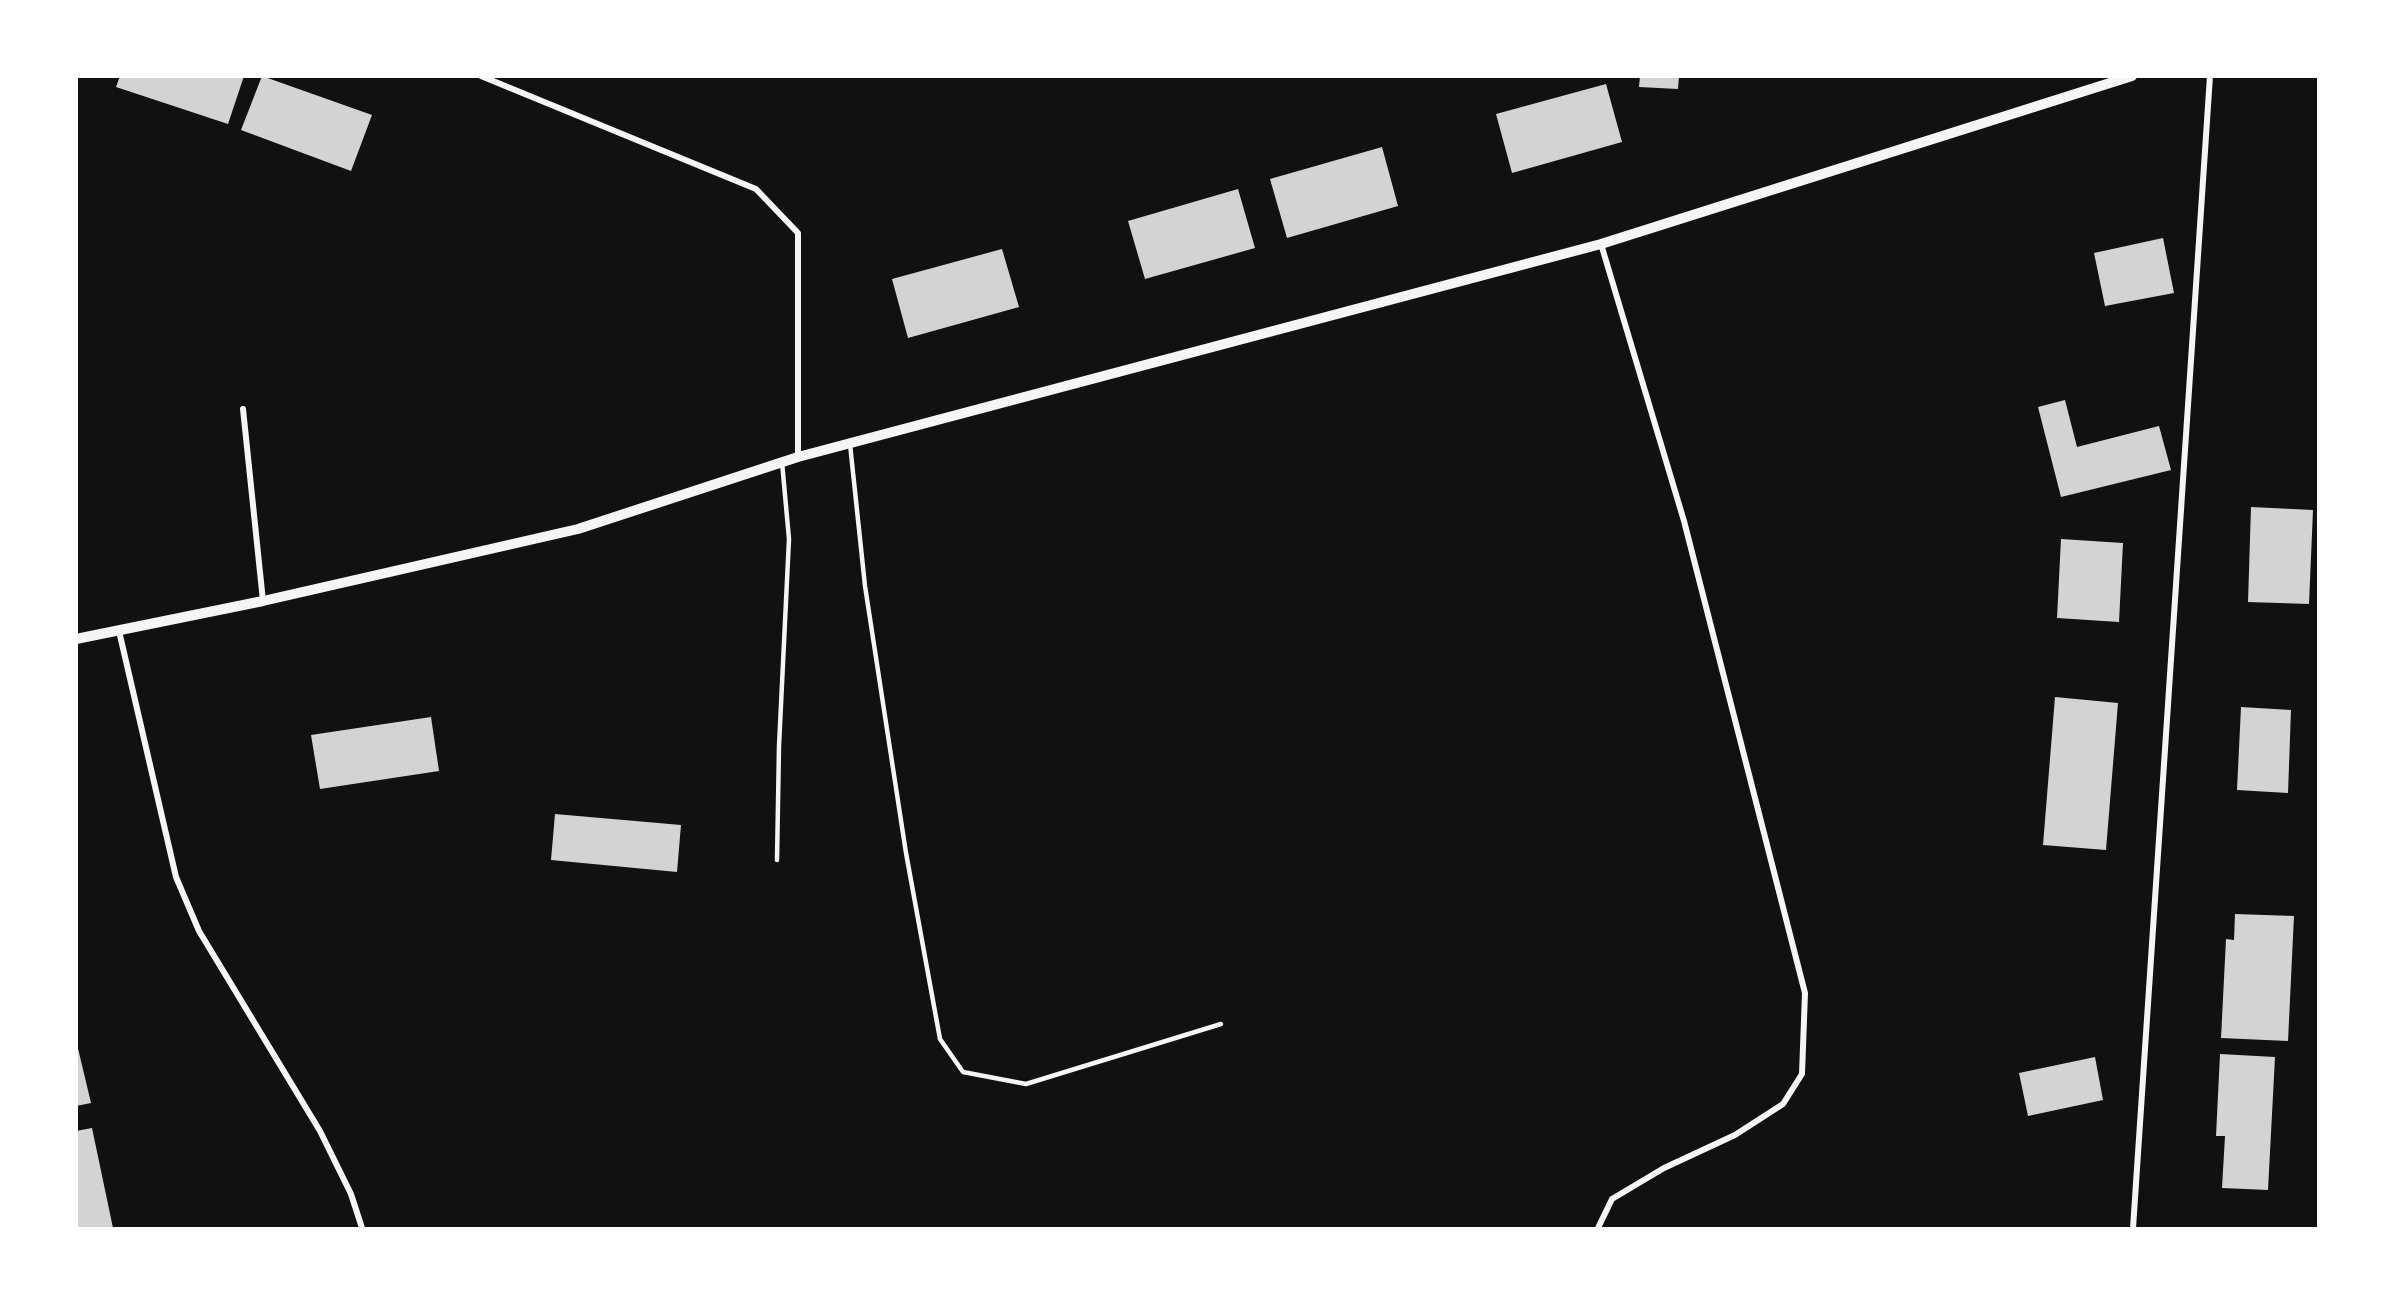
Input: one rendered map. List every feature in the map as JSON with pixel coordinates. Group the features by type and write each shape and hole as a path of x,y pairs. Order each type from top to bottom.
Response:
{"street":[{"path":"481,76 756,189 798,233 798,457"},
{"path":"76,639 263,601 578,529 798,457 1600,244 2132,76"},
{"path":"2133,1228 2210,76"},
{"path":"1598,1228 1612,1199 1664,1168 1735,1135 1783,1104 1802,1074 1805,993 1684,521 1600,244"},
{"path":"243,409 263,601"},
{"path":"119,632 176,877 199,931 320,1131 351,1194 362,1228"}],"lane":[{"path":"850,444 865,586 906,853 940,1039 963,1072 1026,1084 1221,1024"},
{"path":"777,860 779,746 789,539 782,462"}],"building":[{"path":"120,76 244,76 228,124 116,87"},
{"path":"262,76 372,115 351,171 241,130"},
{"path":"1640,76 1679,76 1678,89 1639,87"},
{"path":"1606,84 1622,142 1512,173 1496,114"},
{"path":"1382,147 1398,206 1287,238 1270,179"},
{"path":"1238,189 1255,248 1145,279 1128,221"},
{"path":"2163,238 2174,293 2105,306 2094,253"},
{"path":"1002,249 1019,307 908,338 892,279"},
{"path":"2065,400 2077,447 2159,426 2171,470 2061,497 2038,407"},
{"path":"2251,507 2313,510 2309,604 2248,602"},
{"path":"2061,539 2123,543 2119,622 2057,618"},
{"path":"2055,697 2118,703 2106,850 2043,845"},
{"path":"2241,707 2291,710 2288,793 2237,790"},
{"path":"431,717 439,771 320,789 311,735"},
{"path":"555,814 681,825 677,872 551,860"},
{"path":"2235,914 2294,916 2288,1041 2221,1038 2226,939 2234,940"},
{"path":"76,1040 91,1103 76,1106"},
{"path":"2220,1054 2275,1057 2268,1190 2222,1188 2225,1136 2216,1136"},
{"path":"2095,1057 2103,1100 2028,1116 2019,1073"},
{"path":"92,1128 113,1228 76,1228 76,1131"}]}
